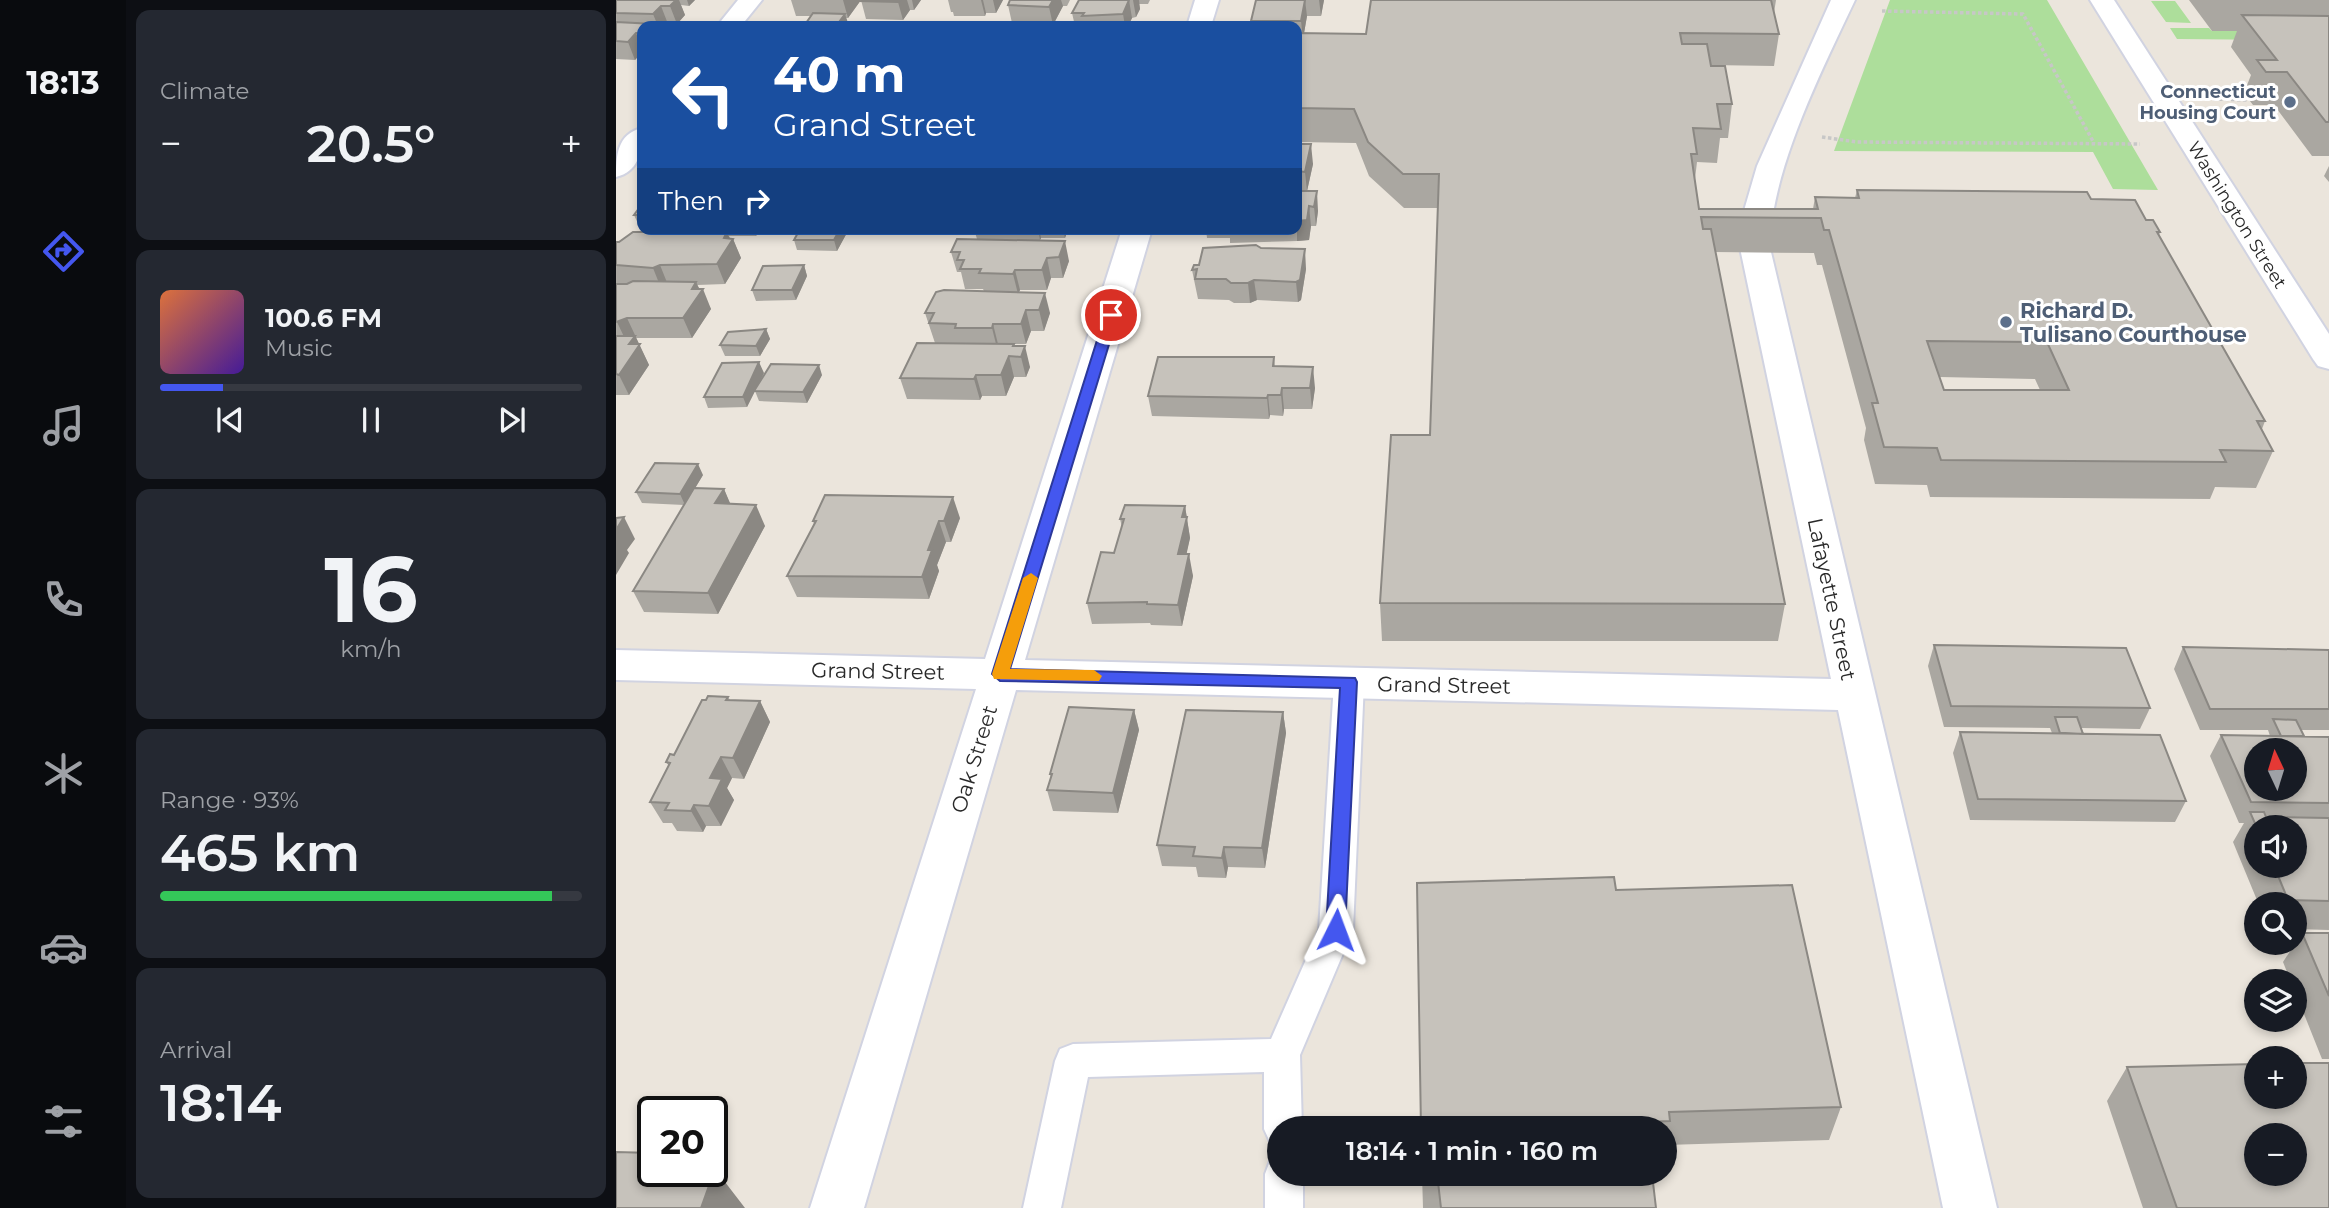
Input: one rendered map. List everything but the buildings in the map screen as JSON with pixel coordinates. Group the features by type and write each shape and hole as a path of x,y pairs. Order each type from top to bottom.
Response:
{"street":[{"path":"733,21 750,0"},
{"path":"1201,21 1207,0"},
{"name":"Lafayette Street","path":"1843,0 1820,47 1759,196 1754,222 1755,248 1970,1208"},
{"name":"Washington Street","path":"2102,0 2329,359"},
{"path":"616,169 637,142"},
{"name":"Oak Street","path":"837,1208 1135,235"},
{"name":"Grand Street","path":"616,665 1853,695"}],"lane":[{"path":"1283,1116 1282,1055 1336,930 1349,682"},
{"path":"1042,1208 1073,1060 1282,1055"},
{"path":"1284,1186 1284,1208"}],"path":[{"path":"1882,11 2023,14 2094,143"},
{"path":"2213,99 2249,100"},
{"path":"1817,136 1857,142 2140,144"}],"green space":[{"path":"1890,0 2047,0 2158,190 2113,189 2093,152 1834,151"},
{"path":"2151,1 2175,1 2191,23 2166,22"},
{"path":"2170,28 2299,31 2285,40 2177,39"}],"slow traffic":[{"path":"1031,578 1000,674 1094,676"}],"place":[{"name":"Connecticut Housing Court","path":"2290,102"},
{"name":"Richard D. Tulisano Courthouse","path":"2006,322"}],"route":[{"path":"1111,315 1000,674 1349,682 1336,930"}]}
